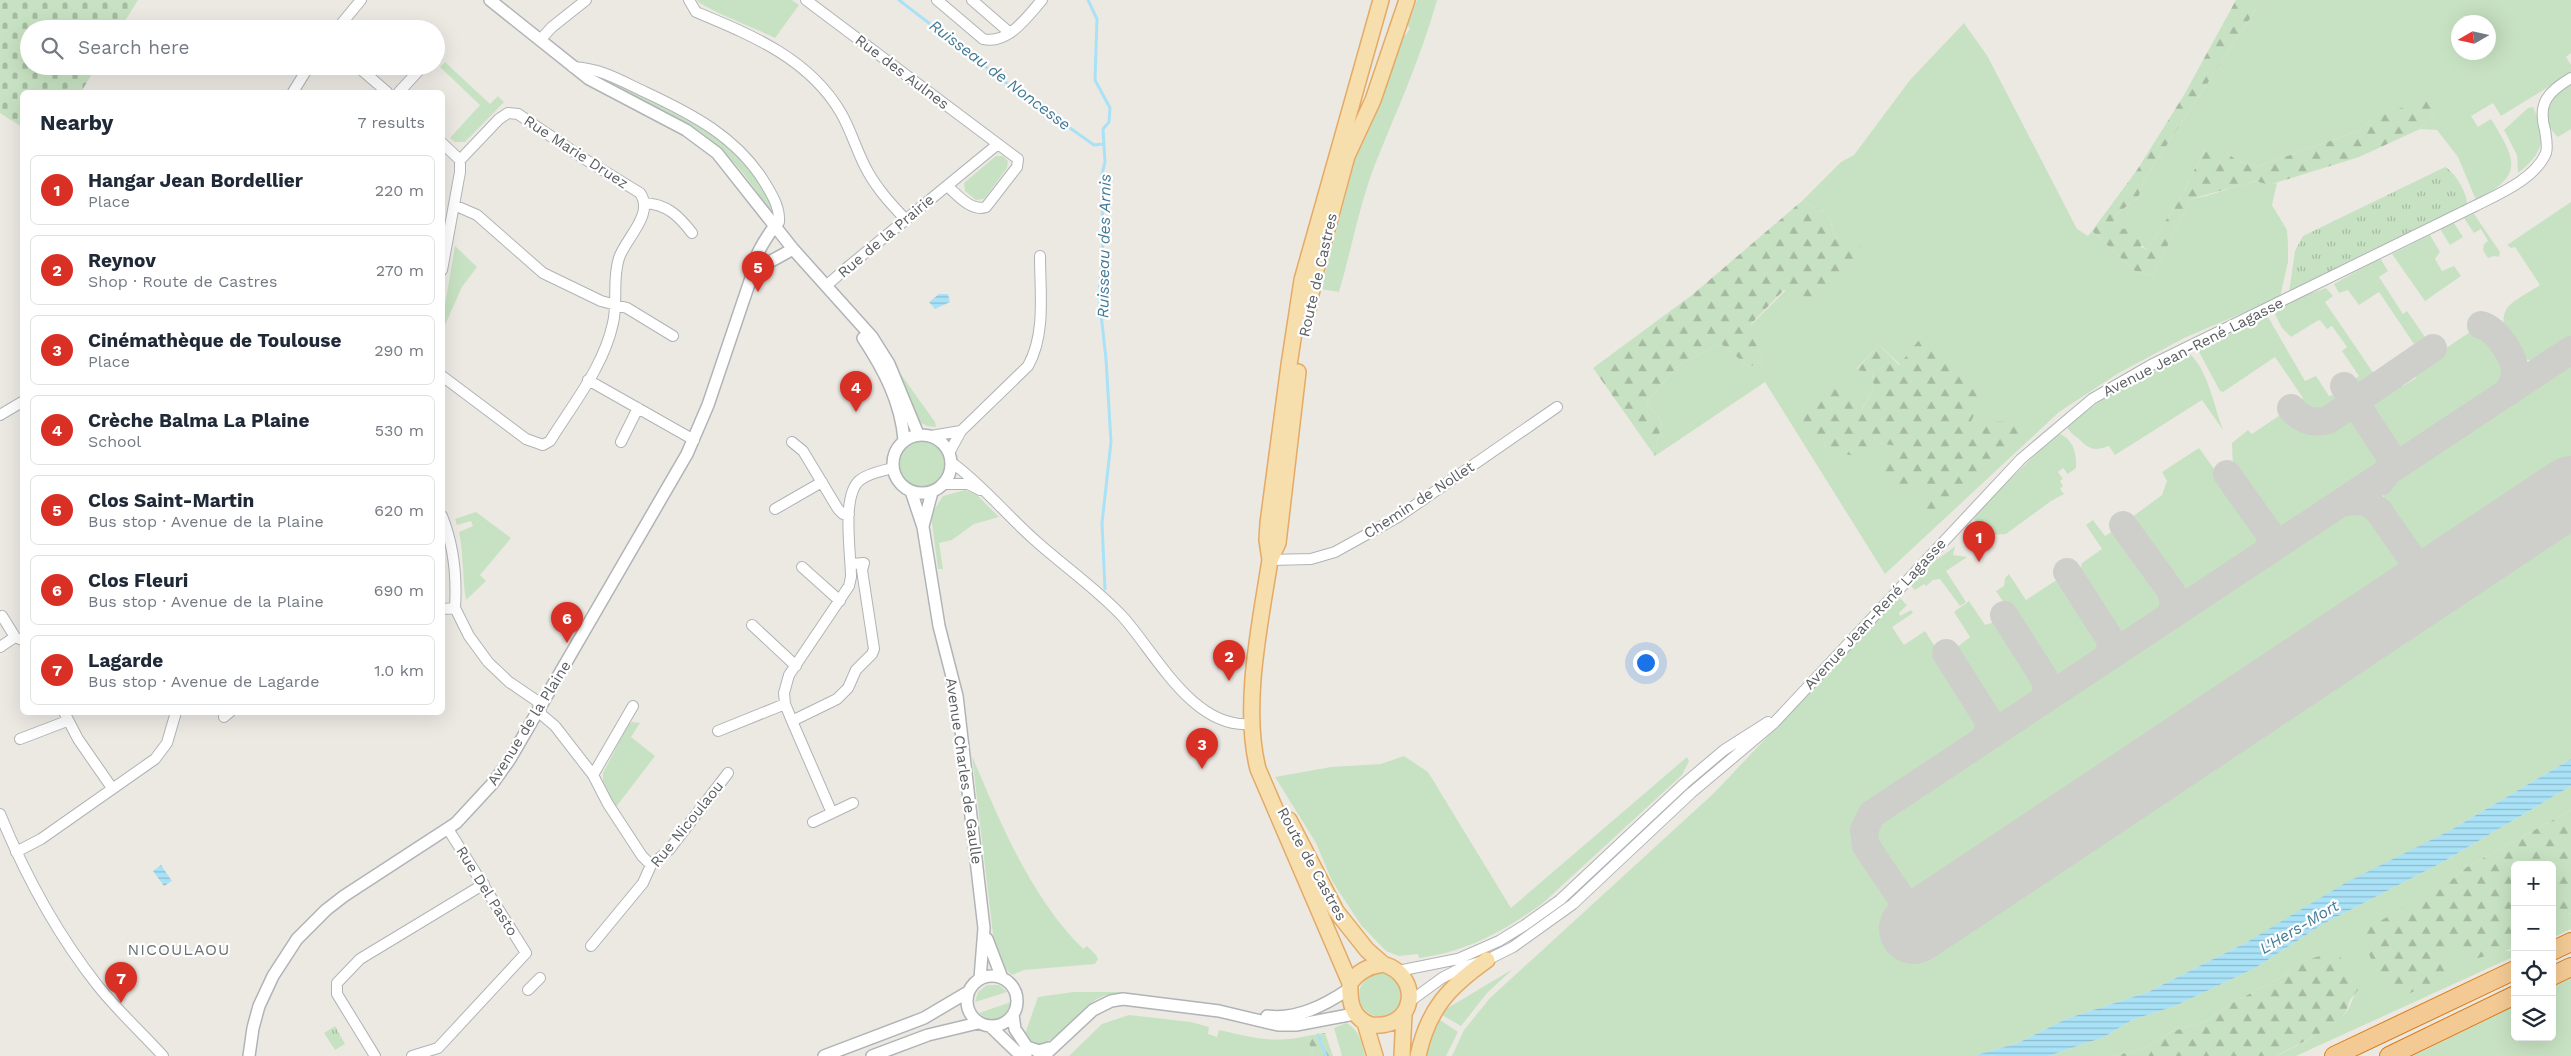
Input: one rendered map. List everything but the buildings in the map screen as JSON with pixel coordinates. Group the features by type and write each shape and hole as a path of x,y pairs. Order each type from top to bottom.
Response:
{"highway":[{"path":"2556,949 2571,942"},
{"path":"2556,974 2571,967"},
{"path":"2334,1056 2511,972"},
{"path":"2389,1056 2513,996"}],"main road":[{"name":"Route de Castres","path":"1350,986 1264,785 1255,756 1251,724 1252,697 1270,560 1267,540 1269,513 1291,346 1302,280 1381,0"},
{"name":"Route de Castres","path":"1270,560 1278,543 1301,352 1315,274 1347,156 1373,100 1407,0"},
{"name":"Route de Castres","path":"1264,785 1295,829 1324,892 1336,911 1367,950 1383,964"},
{"path":"1418,1056 1428,1023 1444,997 1461,979 1487,960"},
{"path":"1375,1056 1350,986 1355,976 1367,968 1383,964 1398,971 1407,984 1407,1008 1402,1056"},
{"path":"1360,1018 1378,1026 1390,1024 1407,1008"}],"street":[{"path":"344,20 361,0"},
{"path":"490,0 573,67 611,92 703,140 733,170 793,250 862,324 886,359 918,434"},
{"path":"540,40 552,26 586,0"},
{"path":"689,0 696,12 750,34 773,47 792,60 823,88 841,113 872,178 906,220"},
{"name":"Rue des Aulnes","path":"806,0 998,144"},
{"path":"937,0 983,39 999,40 1010,33 1042,0"},
{"path":"972,0 1010,33"},
{"path":"573,67 595,69 614,76 705,122 734,145 751,163 777,206 780,222 774,227"},
{"path":"294,90 303,75"},
{"path":"367,75 385,90"},
{"path":"402,90 415,75"},
{"name":"Avenue Jean-René Lagasse","path":"1407,1008 1442,978 1487,960 1528,938 1559,916 1692,793 1764,733 1991,490 2060,424 2092,399 2134,374 2475,206 2526,176 2538,165 2546,152 2547,137 2542,117 2543,104 2555,87 2571,78"},
{"name":"Rue Marie Druez","path":"460,160 499,119 508,113 518,114 583,158 640,193 644,203"},
{"name":"Rue de la Prairie","path":"826,286 947,186 998,144 1017,157 1018,165 989,205 982,208 975,208 947,186"},
{"path":"445,146 460,160 460,172 454,205 445,236"},
{"path":"445,378 526,439 543,445 550,440 606,350 617,304 616,276 619,258 644,212 644,203 661,205 680,216 692,233"},
{"path":"454,205 477,215 543,273 600,301 617,304 673,336"},
{"name":"Avenue de la Plaine","path":"251,1053 256,1016 269,984 287,952 312,922 344,896 448,829 494,783 671,484 694,440 708,406 751,278 752,266 763,242 774,227"},
{"path":"751,278 764,265 793,250"},
{"path":"961,431 931,436 918,434 904,440 895,453 893,468 898,481 911,491 921,493 932,492 942,484 949,476 950,458 961,431 1028,366 1033,358 1039,335 1040,256"},
{"path":"826,286 882,368 898,407 904,440"},
{"path":"588,380 694,440"},
{"path":"0,415 20,403"},
{"name":"Chemin de Nollet","path":"1270,560 1311,559 1335,552 1398,517 1557,407"},
{"path":"621,442 638,408"},
{"path":"931,436 940,441 950,458 969,474 1035,541 1122,616 1178,687 1193,700 1228,723 1235,725 1251,724"},
{"path":"792,442 803,451 838,509 843,514 849,514"},
{"path":"832,813 785,704 786,684 849,586 851,564 849,514 851,494 859,481 868,475 893,468"},
{"path":"775,509 822,482"},
{"path":"942,484 968,484 985,491"},
{"name":"Avenue Charles de Gaulle","path":"911,491 923,527 938,619 956,696 987,952 980,979"},
{"name":"Avenue Charles de Gaulle","path":"923,527 932,492"},
{"path":"445,526 454,558 455,608 469,636 488,662 508,682 537,700 542,715 555,726 593,775 608,804 642,856 651,865"},
{"path":"792,721 837,699 848,688 856,670 872,654 874,649 862,570 864,563 851,564"},
{"path":"802,567 840,601"},
{"path":"445,609 455,608"},
{"path":"0,617 2,616 19,638 0,646"},
{"path":"752,625 796,666"},
{"path":"718,731 785,704"},
{"path":"593,775 633,706"},
{"name":"Avenue Jean-René Lagasse","path":"1398,971 1443,963 1475,952 1512,934 1544,912 1724,750 1783,712"},
{"path":"16,852 41,838 162,752 175,715"},
{"path":"20,739 66,717 112,788"},
{"path":"1724,750 1732,760"},
{"name":"Rue Nicoulaou","path":"591,946 643,883 651,865 669,850 728,773"},
{"path":"813,822 853,803"},
{"path":"0,814 35,892 80,963 105,994 163,1056"},
{"name":"Rue Del Pasto","path":"412,1056 438,1048 526,953 448,829"},
{"path":"375,1056 337,994 337,983 360,959 484,884"},
{"name":"Avenue Charles de Gaulle","path":"987,952 1002,978"},
{"path":"824,1056 924,1018 968,992 980,979 994,976 1002,978 1012,985 1018,1002 1013,1015 1004,1024 991,1027"},
{"path":"528,990 540,978"},
{"path":"1039,1056 1056,1046 1093,1010 1111,1001 1135,999 1222,1012 1281,1018 1295,1016 1312,1010 1350,986"},
{"path":"968,992 968,1010 978,1023"},
{"path":"1222,1012 1262,1023 1287,1026 1360,1018"},
{"path":"1013,1015 1015,1029 1027,1047 1039,1051 1056,1046"},
{"path":"872,1056 928,1035 978,1023 991,1027 1016,1051 1026,1056"}],"green space":[{"path":"0,0 138,0 126,20 20,20 20,75 91,75 82,90 20,90 20,126 0,113"},
{"path":"697,0 792,0 799,5 775,38 701,4"},
{"path":"1417,0 1437,0 1431,22 1374,167 1359,213 1339,292 1321,289 1356,156 1380,104 1404,34 1406,35 1410,28 1407,26"},
{"path":"2236,0 2262,0 2144,180 2138,198 2116,214 2114,223 2123,229 2137,227 2143,237 2141,247 2147,250 2179,200 2205,149 2223,149 2236,160 2256,167 2358,131 2369,121 2433,95 2442,106 2420,129 2359,157 2269,185 2256,181 2191,199 2153,275 2135,271 2092,231 2137,170 2184,95"},
{"path":"2262,0 2571,0 2571,53 2566,57 2571,65 2571,73 2501,116 2493,103 2471,116 2478,127 2491,119 2506,145 2511,166 2509,174 2503,183 2476,200 2458,157 2437,130 2420,129 2442,106 2369,121 2358,131 2256,167 2236,160 2223,149 2205,149 2179,200 2147,250 2114,223 2116,214 2138,198 2144,180"},
{"path":"1964,23 1988,57 2077,229 2088,236 2092,231 2135,271 2153,275 2191,199 2254,182 2277,183 2272,205 2287,230 2288,262 2280,297 2184,338 2117,374 2059,412 1885,574 1765,382 1655,456 1662,421 1646,403 1677,367 1720,343 1749,367 1763,361 1751,325 1837,239 1827,213 1802,201 1841,162 1854,155 1910,80","holes":["1879,345 1968,427 1991,421 2022,421 1896,446 1878,443 1827,451 1823,438 1861,410 1874,389 1872,372 1856,369"]},
{"path":"445,62 490,104 498,96 504,102 465,142 455,142 450,138 480,105 445,72"},
{"path":"598,72 628,89 692,119 724,142 768,195 773,211 770,211 743,173 712,141 686,123 615,89 593,75"},
{"path":"2571,83 2571,129 2558,137 2551,129 2548,121 2548,107 2557,94"},
{"path":"2533,107 2540,127 2540,144 2538,151 2527,166 2518,173 2517,155 2504,130 2528,108"},
{"path":"996,156 1003,156 1008,161 1007,168 984,199 976,200 965,191 964,183"},
{"path":"2445,167 2453,173 2460,184 2467,200 2467,205 2289,293 2295,251 2303,236"},
{"path":"1802,201 1827,213 1837,239 1862,247 1847,272 1814,300 1784,290 1751,324 1763,361 1749,367 1720,343 1677,367 1646,403 1662,421 1655,456 1593,368 1692,295"},
{"path":"2571,202 2571,341 2544,359 2534,361 2526,359 2509,342 2505,333 2504,317 2506,310 2511,304 2540,285 2515,247 2511,248 2507,245"},
{"path":"2474,214 2500,252 2499,257 2488,258 2483,250 2484,244 2488,241 2481,229 2474,233 2464,218"},
{"path":"2454,223 2463,237 2450,245 2440,229"},
{"path":"2430,235 2440,252 2435,259 2442,271 2454,266 2461,276 2425,301 2392,254"},
{"path":"455,246 477,267 462,287 445,325 445,305"},
{"path":"2380,258 2388,271 2379,277 2403,314 2407,311 2425,337 2414,344 2379,292 2359,305 2348,290 2339,293 2334,284"},
{"path":"2326,288 2333,296 2325,302 2374,374 2374,381 2360,392 2354,392 2352,389 2352,381 2359,376 2342,351 2347,347 2332,326 2327,329 2320,320 2291,337 2282,328 2275,314 2292,301"},
{"path":"2268,317 2305,381 2316,376 2329,396 2339,393 2344,397 2345,402 2340,408 2320,418 2306,416 2300,412 2295,405 2303,398 2275,357 2223,392 2220,391 2198,350 2211,339 2231,329"},
{"path":"2470,332 2487,339 2500,353 2506,371 2502,389 2407,451 2397,452 2367,409 2369,400 2399,380 2403,386 2416,378 2412,371"},
{"path":"1923,335 1985,390 1969,426 1991,421 2022,421 2018,439 1951,501 1928,514 1920,503 1926,483 1904,496 1880,464 1896,446 1878,443 1861,457 1827,451 1823,438 1807,437 1801,411 1832,385 1862,409 1874,389 1872,372 1856,370 1879,345 1899,365"},
{"path":"2189,353 2196,360 2206,379 2223,430 2202,400 2115,455 2109,446 2100,449 2089,447 2068,429 2067,427 2070,422 2127,383 2182,354"},
{"path":"2571,360 2571,464 2436,554 2423,553 2412,547 2387,510 2384,501 2384,491 2390,481"},
{"path":"895,366 935,422 936,427 927,426 918,421"},
{"path":"2286,411 2304,423 2316,427 2342,415 2354,413 2384,458 2380,469 2284,533 2278,533 2233,470 2232,443 2248,430 2252,434"},
{"path":"2058,433 2071,442 2076,457 2076,468 2068,474 2063,468 2058,472 2063,479 2060,481 2063,486 2060,489 2064,494 2051,501 2006,534 1991,535 1974,519 1978,510"},
{"path":"922,440 931,442 939,447 944,455 946,464 944,473 939,481 931,486 922,488 913,486 905,481 900,473 898,464 900,455 905,447 913,442"},
{"path":"2199,448 2266,541 2263,547 2196,591 2184,591 2176,586 2128,520 2162,495 2167,481 2162,472"},
{"path":"965,490 977,495 999,517 974,524 952,540 939,543 943,569 938,569 931,515 943,496"},
{"path":"2353,507 2371,513 2400,557 2399,572 2394,581 1930,890 1913,892 1905,888 1870,838 1871,829 1884,815 2346,508"},
{"path":"476,512 511,538 480,575 486,581 466,600 459,532 473,526 471,521 457,525 455,519"},
{"path":"2571,517 2571,759 2449,831 2247,942 2148,992 2066,1019 2018,1043 1973,1056 1452,1056 1464,1030 1490,998 1714,793 1900,598 1907,605 1899,613 1900,616 1911,610 1913,613 1892,627 1904,645 1925,631 1984,723 1979,735 1870,807 1857,826 1859,849 1925,948"},
{"path":"2093,520 2105,536 2115,530 2121,533 2167,598 2165,610 2134,631 2123,636 2111,629 2078,577 2082,563 2102,549 2086,525"},
{"path":"1955,546 1953,555 1967,557 1946,571 1966,602 1960,606 1940,579 1933,580 1926,586 1924,584 1915,590 1911,586 1919,573"},
{"path":"2009,574 2026,600 2055,581 2068,584 2104,642 2100,652 2082,668 2069,675 2058,676 2049,672 1996,591 2004,586 2005,578"},
{"path":"1969,601 1985,625 1995,622 2003,624 2027,659 2036,680 2038,689 2036,697 2009,716 1998,717 1993,714 1952,651 1970,637 1954,612"},
{"path":"632,722 640,723 631,737 655,756 616,807 603,784 603,773 628,725"},
{"path":"972,756 1006,833 1032,883 1064,928 1083,949 1087,946 1096,955 1098,959 1095,964 1024,970 1012,975 1003,967 994,942"},
{"path":"1404,756 1428,772 1511,908 1687,757 1689,761 1682,775 1543,903 1514,923 1484,939 1453,951 1419,958 1418,954 1399,956 1386,951 1361,925 1332,881 1316,843 1275,777 1331,767 1381,764"},
{"path":"2571,786 2571,810 2467,867 2449,882 2444,958 2454,950 2511,951 2511,958 2296,1056 2276,1056 2313,1037 2340,1019 2346,1013 2359,989 2295,965 2286,975 2232,1003 2206,1021 2171,1032 2143,1049 2112,1056 2048,1056 2104,1037 2132,1020 2175,1006 2255,968 2323,924 2441,863"},
{"path":"2571,810 2571,913 2556,921 2556,861 2511,861 2511,949 2467,961 2454,951 2444,958 2445,977 2395,1000 2388,993 2362,940 2366,929 2449,882 2467,867"},
{"path":"2571,913 2571,929 2556,936 2556,921"},
{"path":"2330,952 2338,953 2359,989 2350,1000 2346,1012 2338,1024 2276,1056 2112,1056 2143,1049 2171,1032 2206,1021 2232,1003 2286,975 2295,965"},
{"path":"1513,969 1487,993 1461,1026 1442,1015 1446,1009"},
{"path":"1381,973 1393,977 1399,983 1403,995 1399,1007 1393,1013 1381,1017 1369,1013 1363,1007 1359,995 1363,983 1369,977"},
{"path":"2571,978 2571,1056 2413,1056 2511,1008 2511,1041 2556,1041 2556,985"},
{"path":"987,985 999,985 1007,992 975,1002 978,992"},
{"path":"1073,992 1123,992 1097,999 1087,1006 1061,1033 1045,1042 1036,1044 1024,1037 1038,997"},
{"path":"1011,1002 1006,1013 998,1018 989,1019 979,1013"},
{"path":"1129,1015 1191,1022 1209,1027 1208,1034 1217,1037 1219,1030 1273,1039 1307,1036 1313,1056 1069,1056 1102,1024"},
{"path":"1437,1018 1458,1032 1446,1056 1424,1056"},
{"path":"1346,1023 1357,1033 1365,1056 1342,1056 1334,1028"},
{"path":"335,1026 345,1044 335,1050 324,1033"},
{"path":"1325,1033 1333,1056 1313,1056 1307,1036"}],"water":[{"path":"939,294 948,294 950,302 935,309 929,302"},
{"name":"L'Hers-Mort","path":"2571,759 2571,786 2441,863 2323,924 2255,968 2175,1006 2132,1020 2104,1037 2048,1056 1973,1056 2018,1043 2066,1019 2148,992 2247,942 2347,882 2449,831"},
{"path":"161,865 172,881 164,886 153,871"}],"waterway":[{"name":"Ruisseau de Noncesse","path":"899,0 1008,84 1094,145 1103,144"},
{"name":"Ruisseau des Arnis","path":"1088,0 1097,19 1095,80 1110,108 1109,122 1103,129 1105,162 1102,174 1103,241 1099,296 1106,359 1111,442 1102,523 1105,589"},
{"name":"Ruisseau des Arnis","path":"1318,1035 1326,1056"}],"taxiway":[{"path":"2481,325 2493,332 2509,353 2515,375 2507,393"},
{"path":"2291,408 2299,416 2308,420 2317,422 2328,420 2433,348"},
{"path":"1940,911 1920,914 1906,905 1866,846 1864,830 1872,814 2571,350"},
{"path":"2344,386 2392,459 2391,467 2380,482"},
{"path":"2227,474 2269,533 2271,541 2267,552"},
{"path":"2343,502 2365,501 2378,510 2417,566 2419,581 2409,599"},
{"path":"2123,525 2171,591 2174,604 2170,616"},
{"path":"2417,566 2433,575 2449,572"},
{"path":"2067,572 2110,639 2111,648 2107,658"},
{"path":"2004,615 2046,681 2047,690 2044,700"},
{"path":"1946,653 1987,718 1990,727 1984,740"}],"runway":[{"path":"1914,929 2571,491"}],"place":[{"name":"Clos Saint-Martin","path":"758,292"},
{"name":"Crèche Balma La Plaine","path":"856,412"},
{"name":"Hangar Jean Bordellier","path":"1979,562"},
{"name":"Clos Fleuri","path":"567,643"},
{"name":"Reynov","path":"1229,681"},
{"name":"Cinémathèque de Toulouse","path":"1202,769"},
{"name":"Lagarde","path":"121,1003"}],"district":[{"name":"NICOULAOU","path":"179,949"}]}
